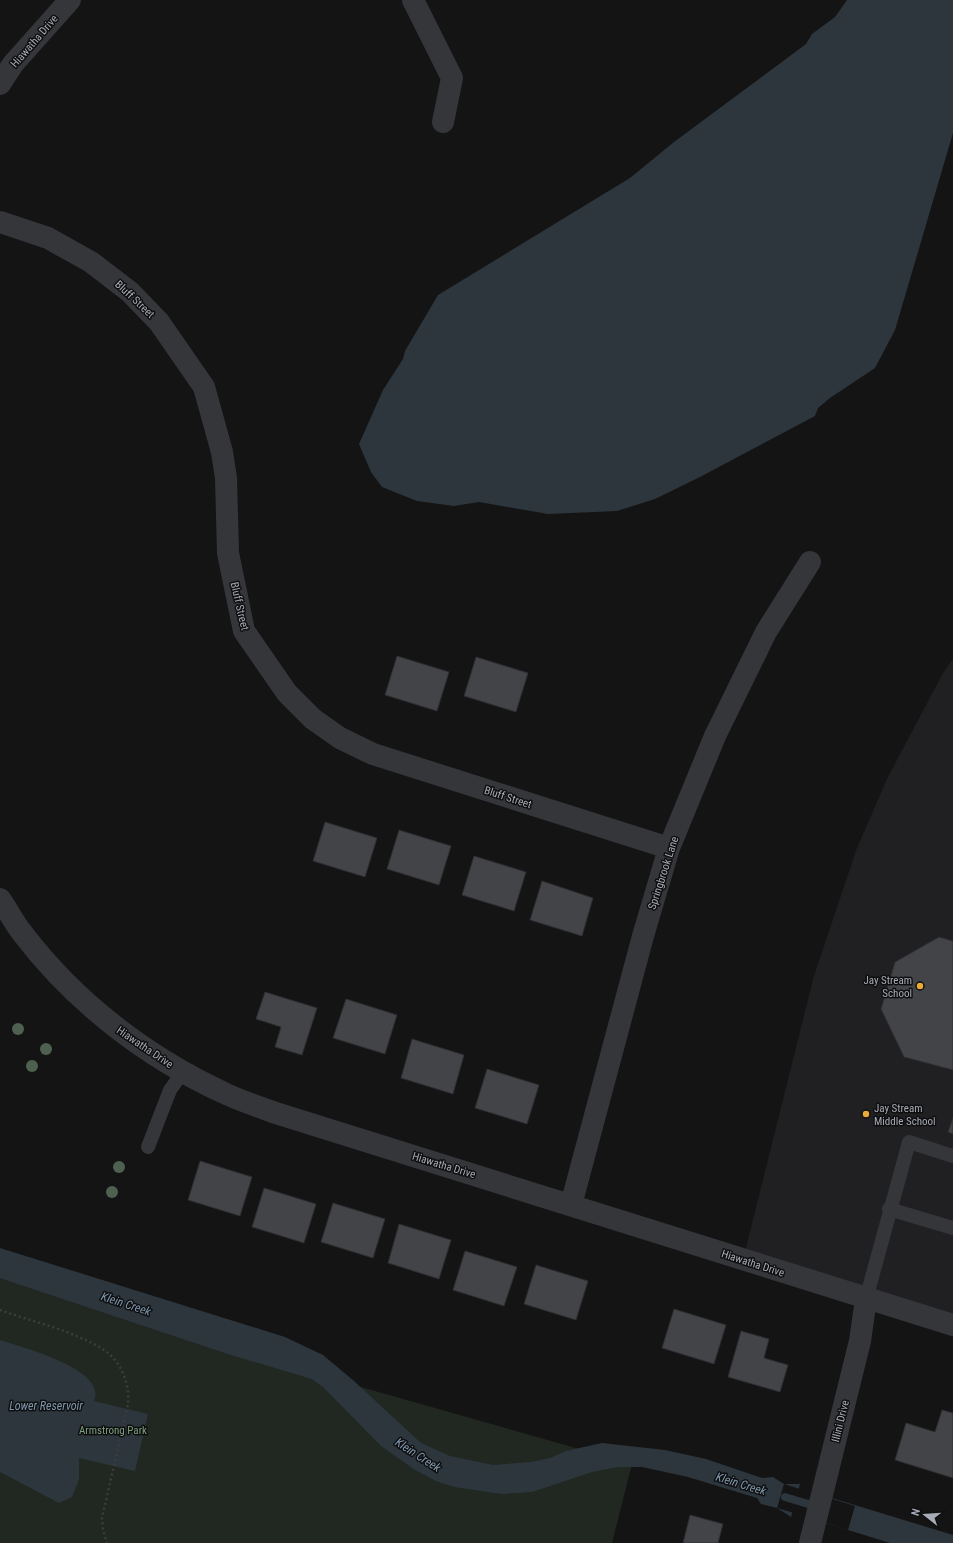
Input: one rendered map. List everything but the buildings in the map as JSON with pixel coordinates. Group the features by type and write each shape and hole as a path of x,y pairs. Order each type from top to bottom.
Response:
{"street":[{"name":"Hiawatha Drive","path":"0,84 13,64 70,0"},
{"path":"413,0 452,78 443,122"},
{"name":"Bluff Street","path":"0,222 48,238 91,262 130,292 159,322 204,387 222,452 226,478 228,553 244,631 287,693 313,719 340,738 373,754 670,848"},
{"name":"Springbrook Lane","path":"571,1205 643,936 670,848 714,736 766,632 810,562"},
{"name":"Hiawatha Drive","path":"0,898 6,922 22,934 73,990 140,1046 183,1072 223,1093 279,1114 953,1325"},
{"name":"Illini Drive","path":"810,1543 860,1341 866,1299"}],"lane":[{"path":"148,1147 170,1090 183,1072"},
{"path":"866,1299 909,1142 953,1156"},
{"path":"890,1209 953,1228"}],"path":[{"path":"0,1310 78,1337 105,1350 117,1363 125,1378 129,1391 128,1404 102,1518 103,1530 107,1543"}],"shaded area":[{"name":"Jay Stream Middle School","path":"953,659 953,1317 745,1252 814,976 857,848 887,779 943,673"}],"green space":[{"name":"Armstrong Park","path":"0,1277 227,1349 632,1464 612,1543 0,1543"}],"water":[{"path":"847,0 953,0 953,133 895,330 875,368 830,398 818,408 815,416 655,499 617,511 548,514 479,502 454,506 417,501 382,487 371,472 359,444 383,390 403,359 405,351 438,295 630,178 674,142 806,44 812,34 835,17"},
{"path":"0,1248 285,1337 323,1355 354,1381 421,1443 450,1456 493,1465 531,1462 550,1458 566,1451 602,1443 665,1450 706,1459 762,1478 773,1477 784,1484 800,1484 791,1517 777,1508 761,1504 757,1498 688,1477 642,1467 618,1467 592,1472 532,1492 502,1494 454,1487 436,1481 415,1470 381,1446 324,1388 312,1379 231,1355 0,1278"},
{"name":"Lower Reservoir","path":"0,1340 43,1354 76,1369 88,1379 95,1389 94,1401 148,1414 135,1471 79,1458 79,1479 72,1497 59,1503 0,1472"},
{"path":"822,1495 953,1535 953,1543 890,1543 816,1520"}],"pier":[{"path":"784,1484 800,1489 794,1513 777,1508"},
{"path":"820,1495 855,1506 848,1530 814,1519"}],"waterway":[{"name":"Klein Creek","path":"785,1497 818,1507"}],"place":[{"name":"Jay Stream School","path":"920,986"},
{"name":"Jay Stream Middle School","path":"866,1114"}]}
